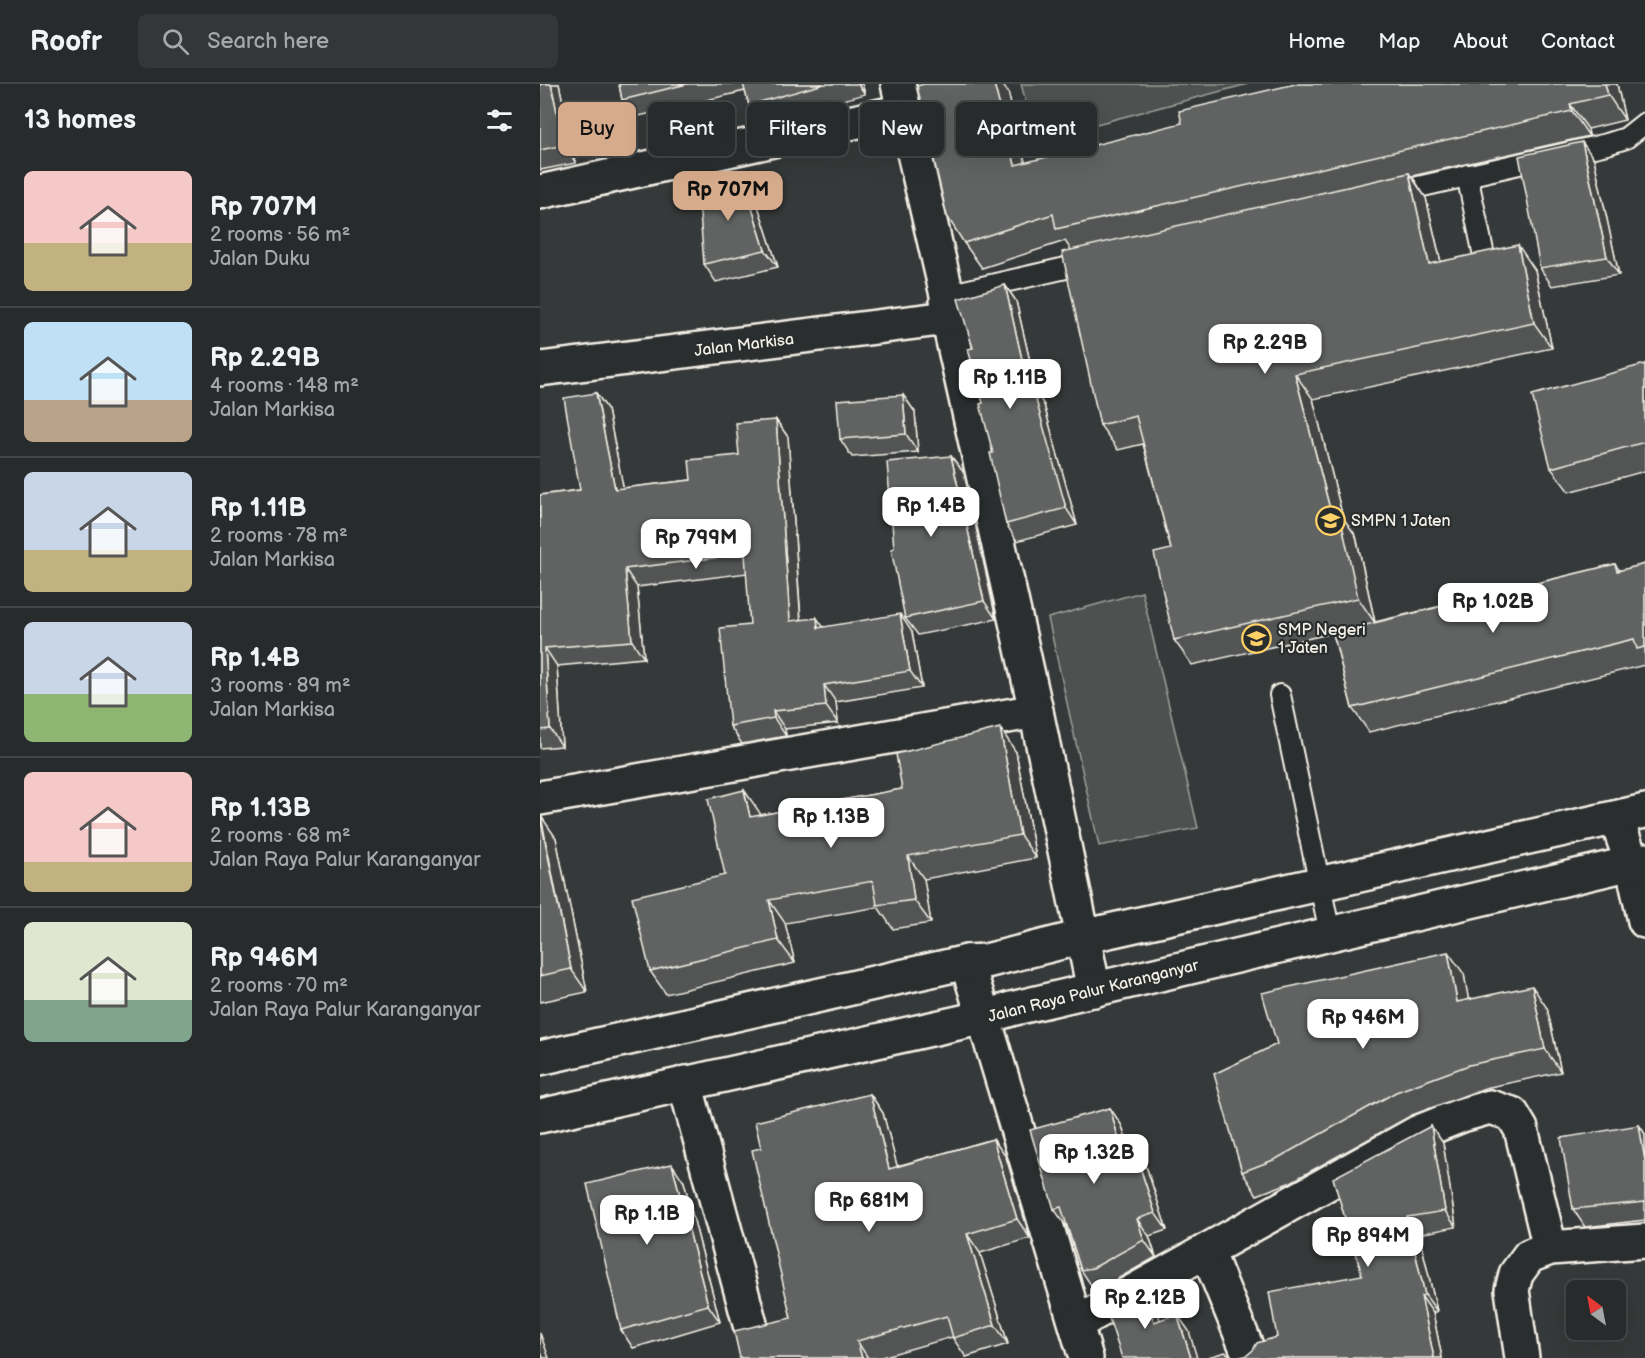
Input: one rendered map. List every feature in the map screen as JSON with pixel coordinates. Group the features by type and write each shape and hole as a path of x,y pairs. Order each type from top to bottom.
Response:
{"street":[{"path":"540,192 901,98 1036,711 1094,990"},
{"name":"Jalan Markisa","path":"540,369 947,307"},
{"path":"540,798 1036,711"},
{"path":"540,1058 967,962 986,961 1082,937 1630,814 1639,861 1645,921"},
{"name":"Jalan Raya Palur Karanganyar","path":"540,1116 985,1017 1639,861"},
{"path":"967,962 1086,1358"},
{"path":"685,1083 750,1324"},
{"path":"1077,1323 1410,1137 1462,1115 1490,1107 1512,1114 1521,1129 1550,1248"},
{"path":"1522,1358 1512,1290 1516,1274 1529,1256 1550,1248 1645,1241"},
{"path":"1207,1251 1250,1356"}],"lane":[{"path":"1375,197 1606,144 1626,138 1645,123"},
{"path":"1467,176 1487,270"},
{"path":"947,307 1109,258"},
{"path":"1280,695 1330,933"}],"shaded area":[{"path":"1021,84 1248,84 1097,124 1097,102 1026,102"},
{"path":"1142,592 1198,828 1099,846 1048,618"}],"building":[{"path":"540,84 551,84 558,117 558,146 540,150"},
{"path":"619,84 687,84 622,100"},
{"path":"743,84 824,84 760,102 748,102"},
{"path":"924,84 994,84 999,102 956,102 956,156 1013,156 1015,165 1051,156 1097,156 1097,144 1182,123 1179,111 1295,84 1605,84 1608,95 1570,104 1572,111 1056,229 1053,214 964,243 947,216 933,156 944,156 944,102 921,102 917,86"},
{"path":"1582,142 1607,257 1540,268 1519,156"},
{"path":"1409,173 1429,264 1518,245 1534,323 1295,374 1331,513 1339,511 1358,598 1174,640 1154,553 1171,549 1136,416 1100,425 1062,252"},
{"path":"743,179 765,250 704,264 698,189"},
{"path":"1005,285 1029,390 1033,389 1066,508 1006,524 990,453 993,453 980,404 983,403 968,349 973,348 958,299"},
{"path":"1645,364 1645,442 1551,468 1532,395"},
{"path":"596,393 615,489 691,480 689,460 739,455 736,423 776,420 790,621 817,618 818,628 900,614 910,671 824,685 826,706 773,711 774,718 730,726 720,628 750,625 745,554 625,569 632,641 545,648 550,729 540,730 540,495 580,490 564,398"},
{"path":"903,395 906,434 840,439 837,400"},
{"path":"951,456 984,601 905,618 891,549 894,548 887,462"},
{"path":"1615,564 1617,571 1645,564 1645,647 1637,649 1634,639 1352,708 1333,633"},
{"path":"1000,728 1020,835 908,856 914,900 877,905 873,881 769,900 778,940 650,971 632,897 725,875 708,799 744,790 750,817 902,789 896,754"},
{"path":"540,816 571,969 540,976"},
{"path":"1448,952 1457,1002 1532,986 1545,1049 1469,1065 1396,1092 1276,1159 1242,1172 1214,1074 1277,1044 1262,993"},
{"path":"870,1094 889,1169 993,1139 1017,1219 967,1234 995,1325 953,1338 947,1316 857,1341 862,1358 740,1358 734,1331 791,1318 752,1150 761,1148 755,1122"},
{"path":"1110,1108 1123,1155 1135,1152 1155,1213 1137,1219 1144,1240 1093,1268 1081,1270 1061,1207 1054,1209 1030,1130"},
{"path":"1639,1125 1645,1161 1645,1202 1573,1209 1561,1138"},
{"path":"1431,1126 1445,1211 1407,1217 1425,1295 1421,1296 1434,1358 1235,1358 1246,1356 1257,1343 1277,1337 1269,1292 1362,1275 1333,1178"},
{"path":"672,1164 708,1305 621,1330 587,1184"},
{"path":"1142,1285 1154,1322 1177,1314 1191,1358 1122,1358 1105,1306"},
{"path":"1225,1352 1235,1358 1205,1358"}],"place":[{"name":"SMPN 1 Jaten","path":"1330,520"},
{"name":"SMP Negeri 1 Jaten","path":"1257,638"}]}
